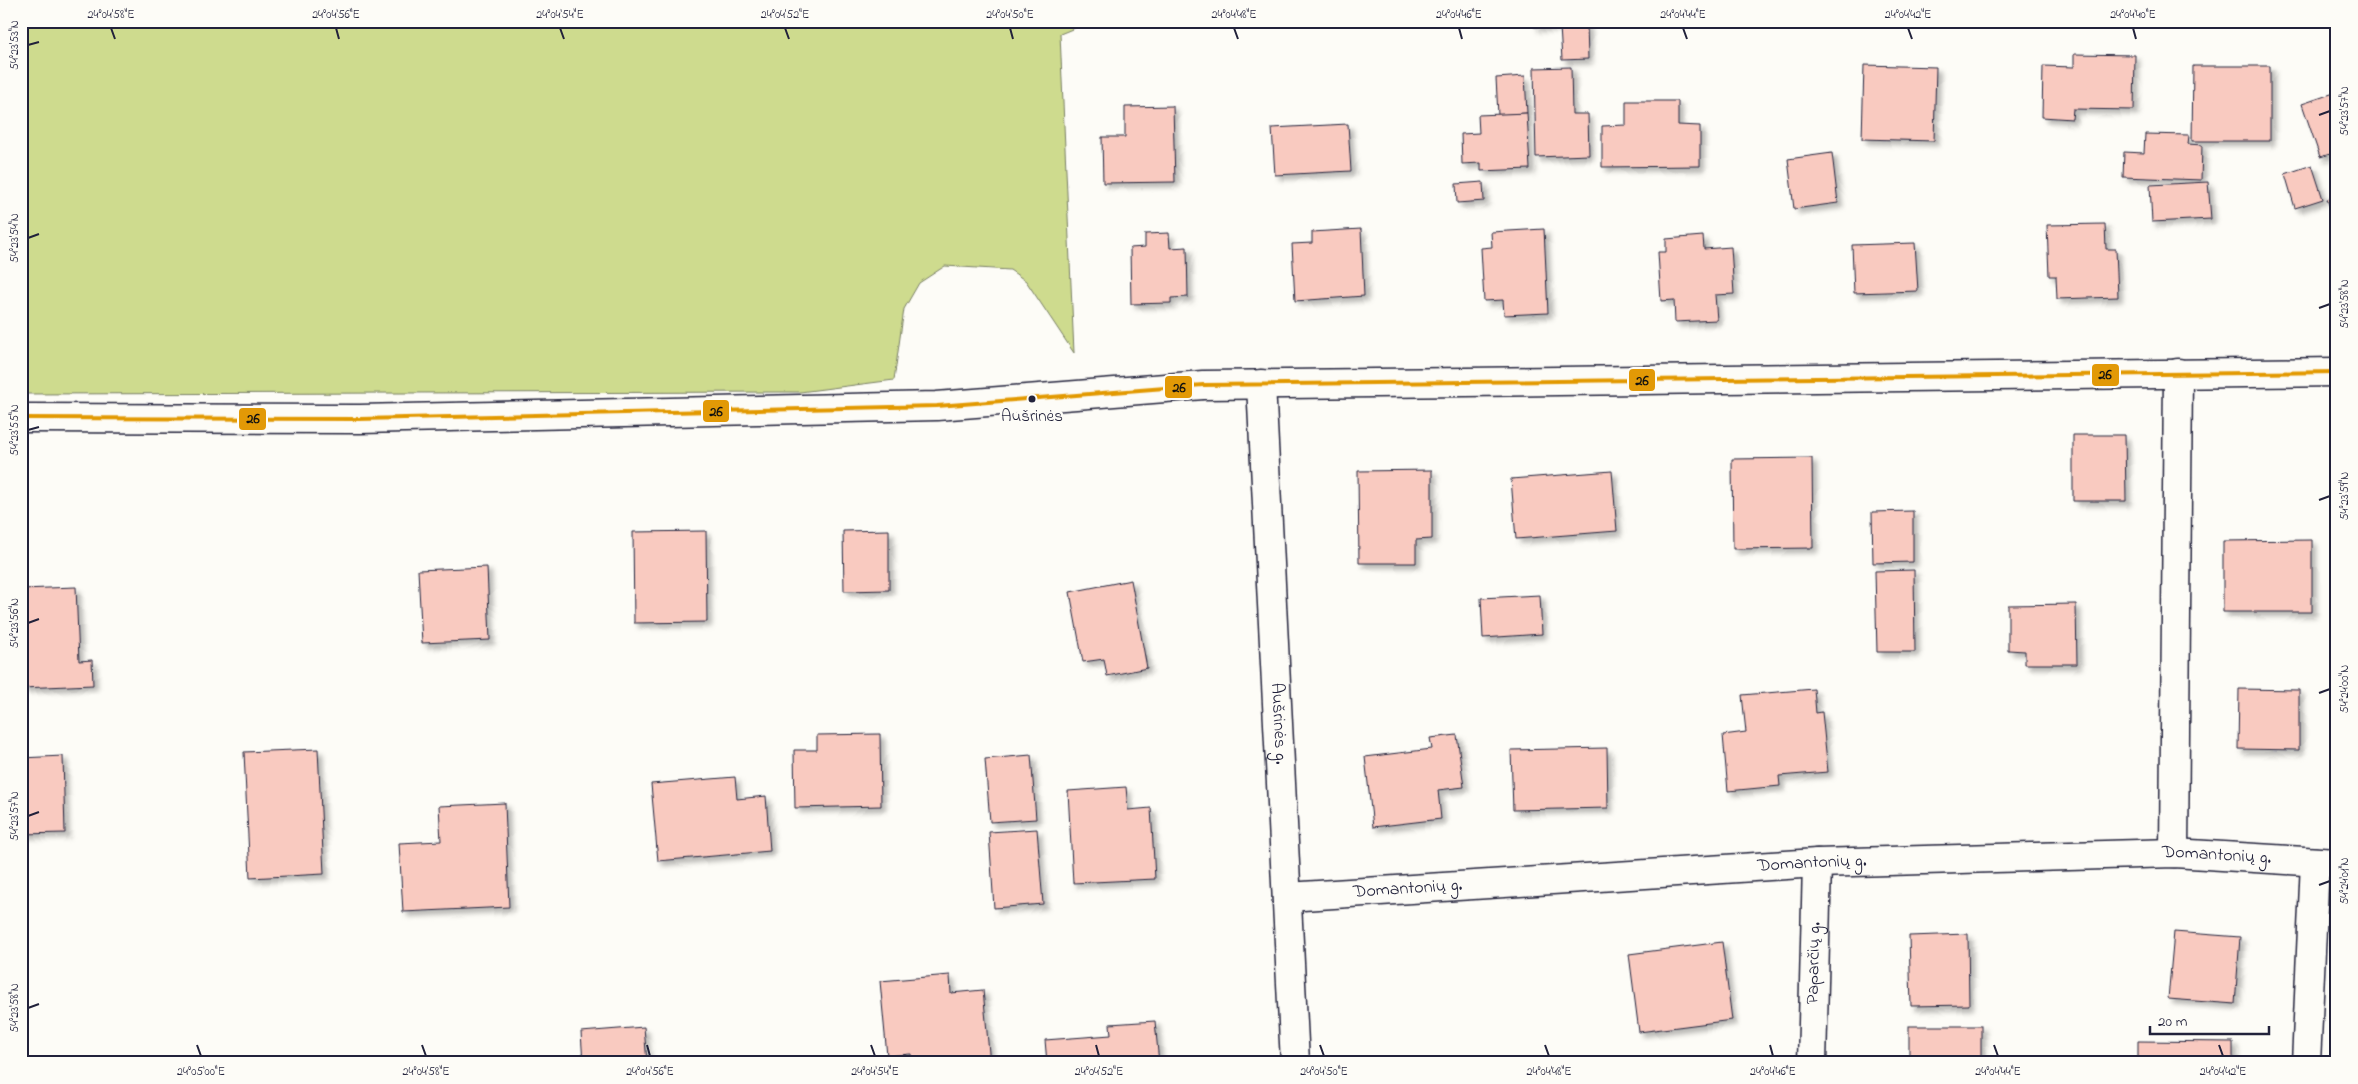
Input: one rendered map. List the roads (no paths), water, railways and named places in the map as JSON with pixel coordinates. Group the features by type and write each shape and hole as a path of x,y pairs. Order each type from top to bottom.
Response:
{"street":[{"path":"21,418 360,419 937,406 1203,385 2337,372"},
{"path":"2174,853 2178,373"},
{"name":"Aušrinės g.","path":"1261,384 1296,1063"},
{"name":"Domantonių g.","path":"1287,897 1817,863 2174,853 2326,862"},
{"path":"2306,1063 2326,862"},
{"name":"Paparčių g.","path":"1812,1063 1817,863"}],"place":[{"name":"Aušrinės","path":"1032,399"}]}
